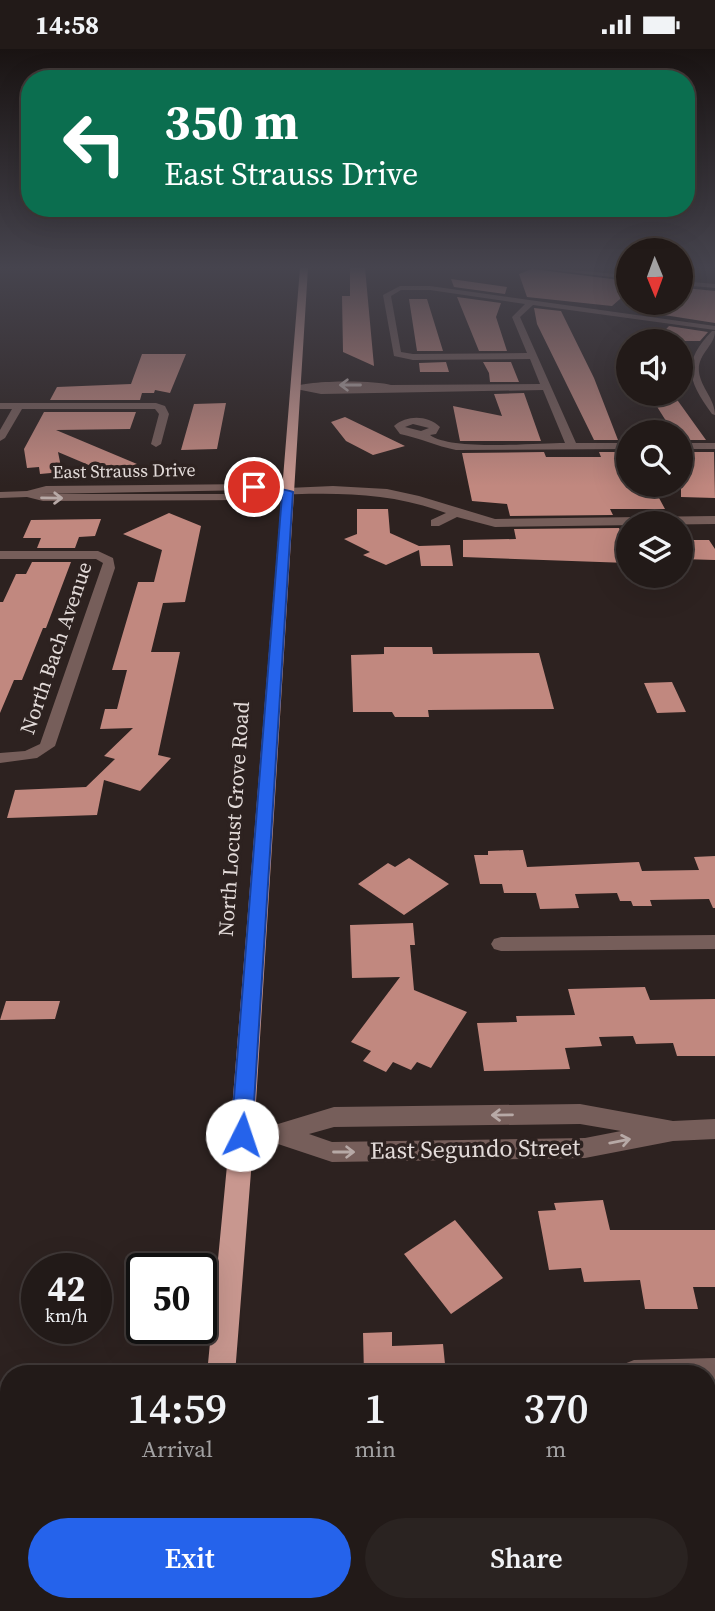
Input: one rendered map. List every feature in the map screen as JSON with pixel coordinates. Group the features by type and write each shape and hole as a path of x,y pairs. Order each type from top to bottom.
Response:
{"main road":[{"name":"North Locust Grove Road","path":"222,1365 242,1135 299,341"}],"street":[{"path":"394,341 396,351 402,355 533,356"},
{"path":"526,341 572,447"},
{"path":"706,341 699,349 693,364 698,387 715,412"},
{"path":"296,388 333,391 546,387"},
{"path":"0,406 146,405 162,408 164,414 156,444"},
{"path":"0,438 19,406"},
{"path":"421,434 432,442 456,447 616,446"},
{"path":"693,446 715,446"},
{"path":"0,482 2,495"},
{"name":"East Strauss Drive","path":"2,495 27,494 46,489 254,487 262,492 399,494 455,513 504,524 715,520"},
{"path":"435,523 455,513"},
{"name":"North Bach Avenue","path":"0,555 89,555 105,557 109,561 109,568 52,737 39,753 0,758"},
{"path":"501,944 715,942"},
{"name":"East Segundo Street","path":"242,1135 278,1134 334,1117 580,1114 673,1131"},
{"name":"East Segundo Street","path":"278,1134 332,1152 585,1148 673,1131 715,1129"}],"building":[{"path":"343,341 372,341 374,366 343,352"},
{"path":"415,341 440,341 443,351 417,351"},
{"path":"475,341 504,341 507,351 479,351"},
{"path":"545,341 576,341 594,378 616,440 594,440"},
{"path":"142,354 186,354 170,393 155,390 154,393 142,393 140,400 50,400 57,387 131,384"},
{"path":"446,362 449,372 420,372 419,363"},
{"path":"483,362 511,362 519,382 490,382"},
{"path":"524,393 541,441 460,441 453,406 502,416 494,394"},
{"path":"226,403 217,449 181,450 194,404"},
{"path":"657,406 682,406 692,420 665,420"},
{"path":"44,412 136,412 130,429 56,430 137,464 110,474 58,452 62,472 40,474 39,467 27,468 24,449"},
{"path":"345,417 405,446 373,455 346,441 331,422"},
{"path":"693,422 706,440 693,440"},
{"path":"544,452 546,457 601,457 599,452 616,452 616,497 658,497 665,509 610,509 613,515 510,516 507,504 472,501 462,453"},
{"path":"693,452 714,452 715,498 681,497 693,497"},
{"path":"357,509 388,509 390,533 419,546 450,545 453,566 421,566 419,550 386,565 363,555 370,552 344,539 357,534"},
{"path":"169,513 201,526 185,602 163,603 151,652 180,652 158,755 171,758 140,791 104,780 97,815 7,818 15,790 86,787 115,759 104,756 133,728 100,729 105,709 117,709 127,670 112,670 138,582 154,582 162,550 123,534"},
{"path":"101,519 95,536 79,537 75,548 37,548 41,538 23,538 31,520"},
{"path":"616,528 616,563 463,557 463,540 516,539 514,529"},
{"path":"693,540 709,540 715,549 715,560 693,559"},
{"path":"32,562 71,562 46,628 43,628 22,680 14,680 0,713 0,602 3,602 16,574 26,574"},
{"path":"384,647 432,647 433,654 539,653 554,709 428,710 429,717 395,717 392,712 353,712 351,655 384,654"},
{"path":"672,682 686,712 657,713 644,683"},
{"path":"523,850 527,867 639,862 642,871 699,870 694,857 715,856 715,908 709,899 650,900 652,906 633,906 631,901 620,901 617,893 575,894 579,908 540,909 536,893 504,893 502,884 480,884 474,855 488,855 488,851"},
{"path":"409,858 449,884 404,915 358,884 388,863 395,867"},
{"path":"413,923 415,945 410,945 414,990 467,1012 431,1068 417,1062 411,1070 393,1062 386,1072 363,1061 371,1051 351,1042 400,977 352,978 350,925"},
{"path":"645,987 650,1000 715,999 715,1056 677,1056 673,1043 636,1044 633,1036 599,1037 602,1046 565,1048 570,1069 484,1071 477,1023 517,1022 516,1016 575,1015 568,989"},
{"path":"6,1001 60,1001 55,1019 0,1020"},
{"path":"603,1200 610,1230 715,1230 715,1287 693,1287 698,1309 645,1309 640,1280 584,1282 581,1268 549,1270 538,1211 556,1210 554,1203"},
{"path":"455,1220 503,1278 451,1314 404,1254"},
{"path":"392,1332 392,1346 443,1344 445,1365 364,1365 363,1333"}],"route":[{"path":"242,1135 288,492 262,492 254,487"}]}
